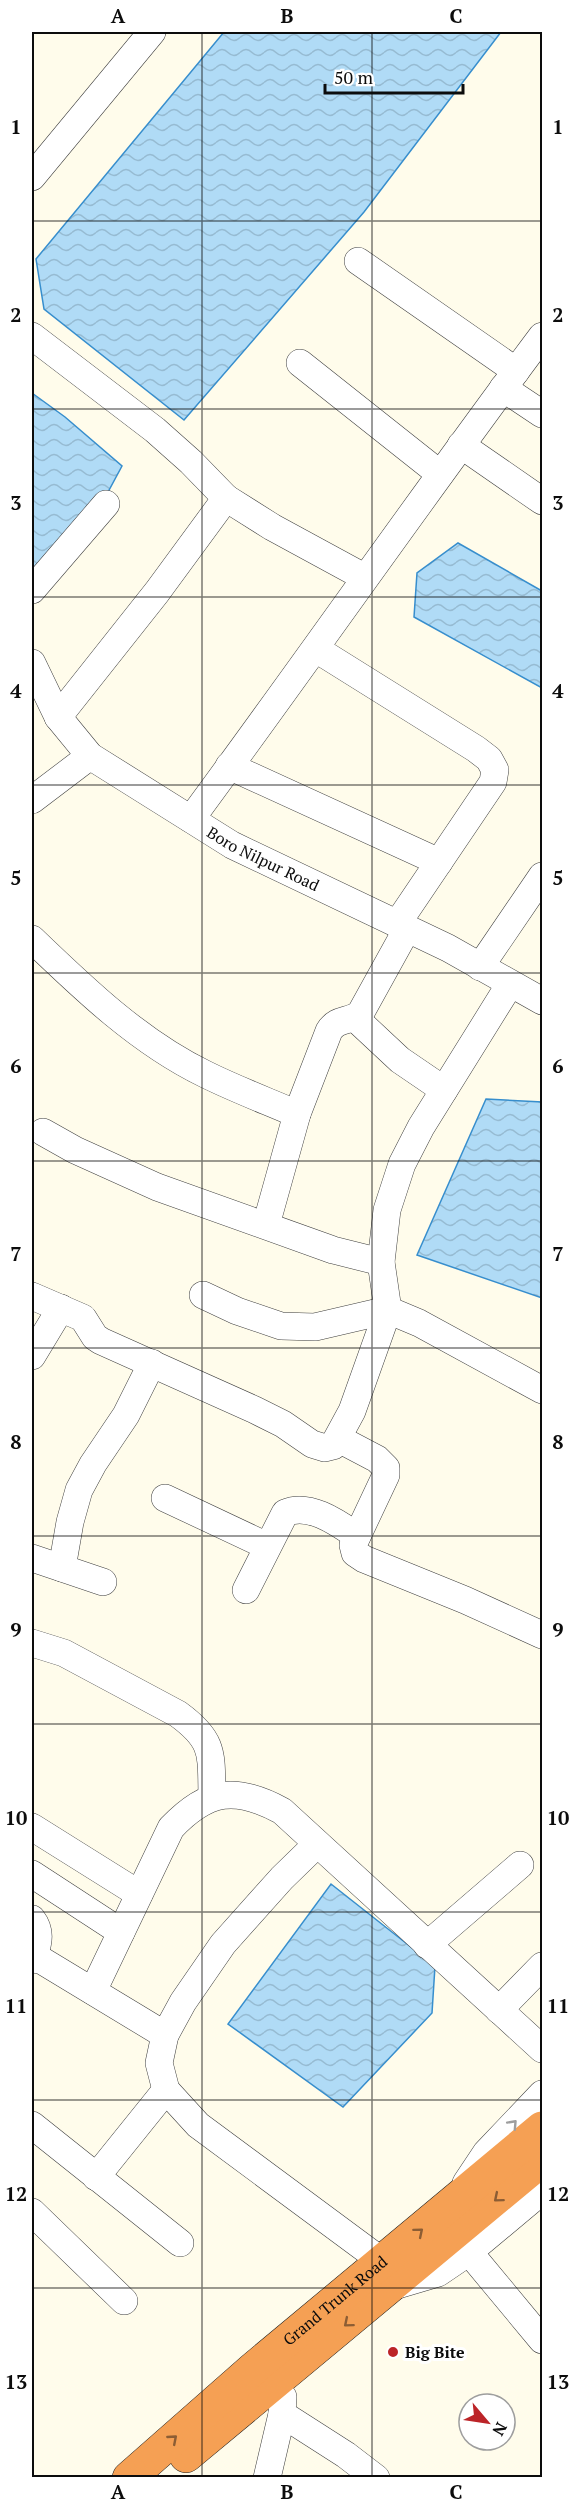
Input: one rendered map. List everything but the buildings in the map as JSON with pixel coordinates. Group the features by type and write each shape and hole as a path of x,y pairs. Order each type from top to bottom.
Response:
{"highway":[{"name":"Grand Trunk Road","path":"162,2478 283,2376 387,2275 452,2204 543,2128"},
{"name":"Grand Trunk Road","path":"129,2478 254,2368 387,2275 543,2160"}],"street":[{"path":"32,177 152,32"},
{"path":"358,261 510,380 543,414"},
{"path":"32,336 155,430 226,498 272,527 364,577"},
{"path":"190,819 316,649 364,577 543,336"},
{"path":"300,363 440,474"},
{"path":"461,445 543,501"},
{"path":"58,717 157,592 226,498"},
{"path":"32,590 106,504"},
{"path":"266,1225 297,1114 333,1024 355,1018 364,1008 402,926 439,862 493,782 495,770 489,759 476,749 316,649"},
{"name":"Boro Nilpur Road","path":"32,663 58,717 90,756 232,845 448,948 543,1001"},
{"path":"32,800 90,756"},
{"path":"229,766 439,862"},
{"path":"480,967 543,876"},
{"path":"32,939 77,982 156,1045 204,1073 297,1114"},
{"path":"32,1296 84,1318 94,1336 101,1341 255,1410 283,1424 312,1444 325,1448 333,1446 339,1438 369,1368 388,1310 381,1262 387,1210 402,1164 420,1127 510,984"},
{"path":"355,1018 400,1060 444,1090"},
{"path":"43,1132 75,1150 157,1187 333,1250 381,1262"},
{"path":"203,1295 237,1311 281,1326 315,1327 388,1310 428,1327 543,1390"},
{"path":"32,1356 61,1308"},
{"path":"62,1568 70,1522 79,1491 93,1464 126,1415 152,1364"},
{"path":"339,1438 377,1459 386,1468 386,1475 353,1545 355,1553 364,1559 543,1635"},
{"path":"165,1498 267,1546"},
{"path":"246,1590 285,1513 294,1509 326,1518 357,1536"},
{"path":"32,1558 103,1582"},
{"path":"32,1643 64,1653 178,1714 195,1726 206,1738 211,1756 212,1796"},
{"path":"93,1991 171,1828 186,1812 212,1796 238,1795 259,1799 282,1811 543,2049"},
{"path":"32,1827 140,1894"},
{"path":"317,1844 275,1885 223,1944 183,2002 165,2035 159,2063 166,2090 207,2132 387,2275 438,2273 469,2252 543,2191"},
{"path":"427,1945 520,1865"},
{"path":"32,1874 121,1932"},
{"path":"32,1919 39,1930 33,1959 41,1960 165,2035"},
{"path":"499,2010 543,1966"},
{"path":"96,2177 166,2090"},
{"path":"452,2204 486,2153 543,2094"},
{"path":"32,2125 180,2243"},
{"path":"32,2212 124,2301"},
{"path":"469,2252 543,2340"},
{"path":"267,2478 282,2414 283,2376"},
{"path":"282,2414 346,2455 376,2478"}],"water":[{"path":"224,32 501,32 364,212 184,420 44,309 36,259"},
{"path":"32,393 65,417 122,466 101,505 32,574"},
{"path":"458,543 542,591 542,688 414,617 417,573"},
{"path":"486,1099 542,1102 542,1298 417,1255"},
{"path":"331,1884 435,1966 432,2013 343,2107 228,2024"}],"place":[{"name":"Big Bite","path":"393,2352"}]}
